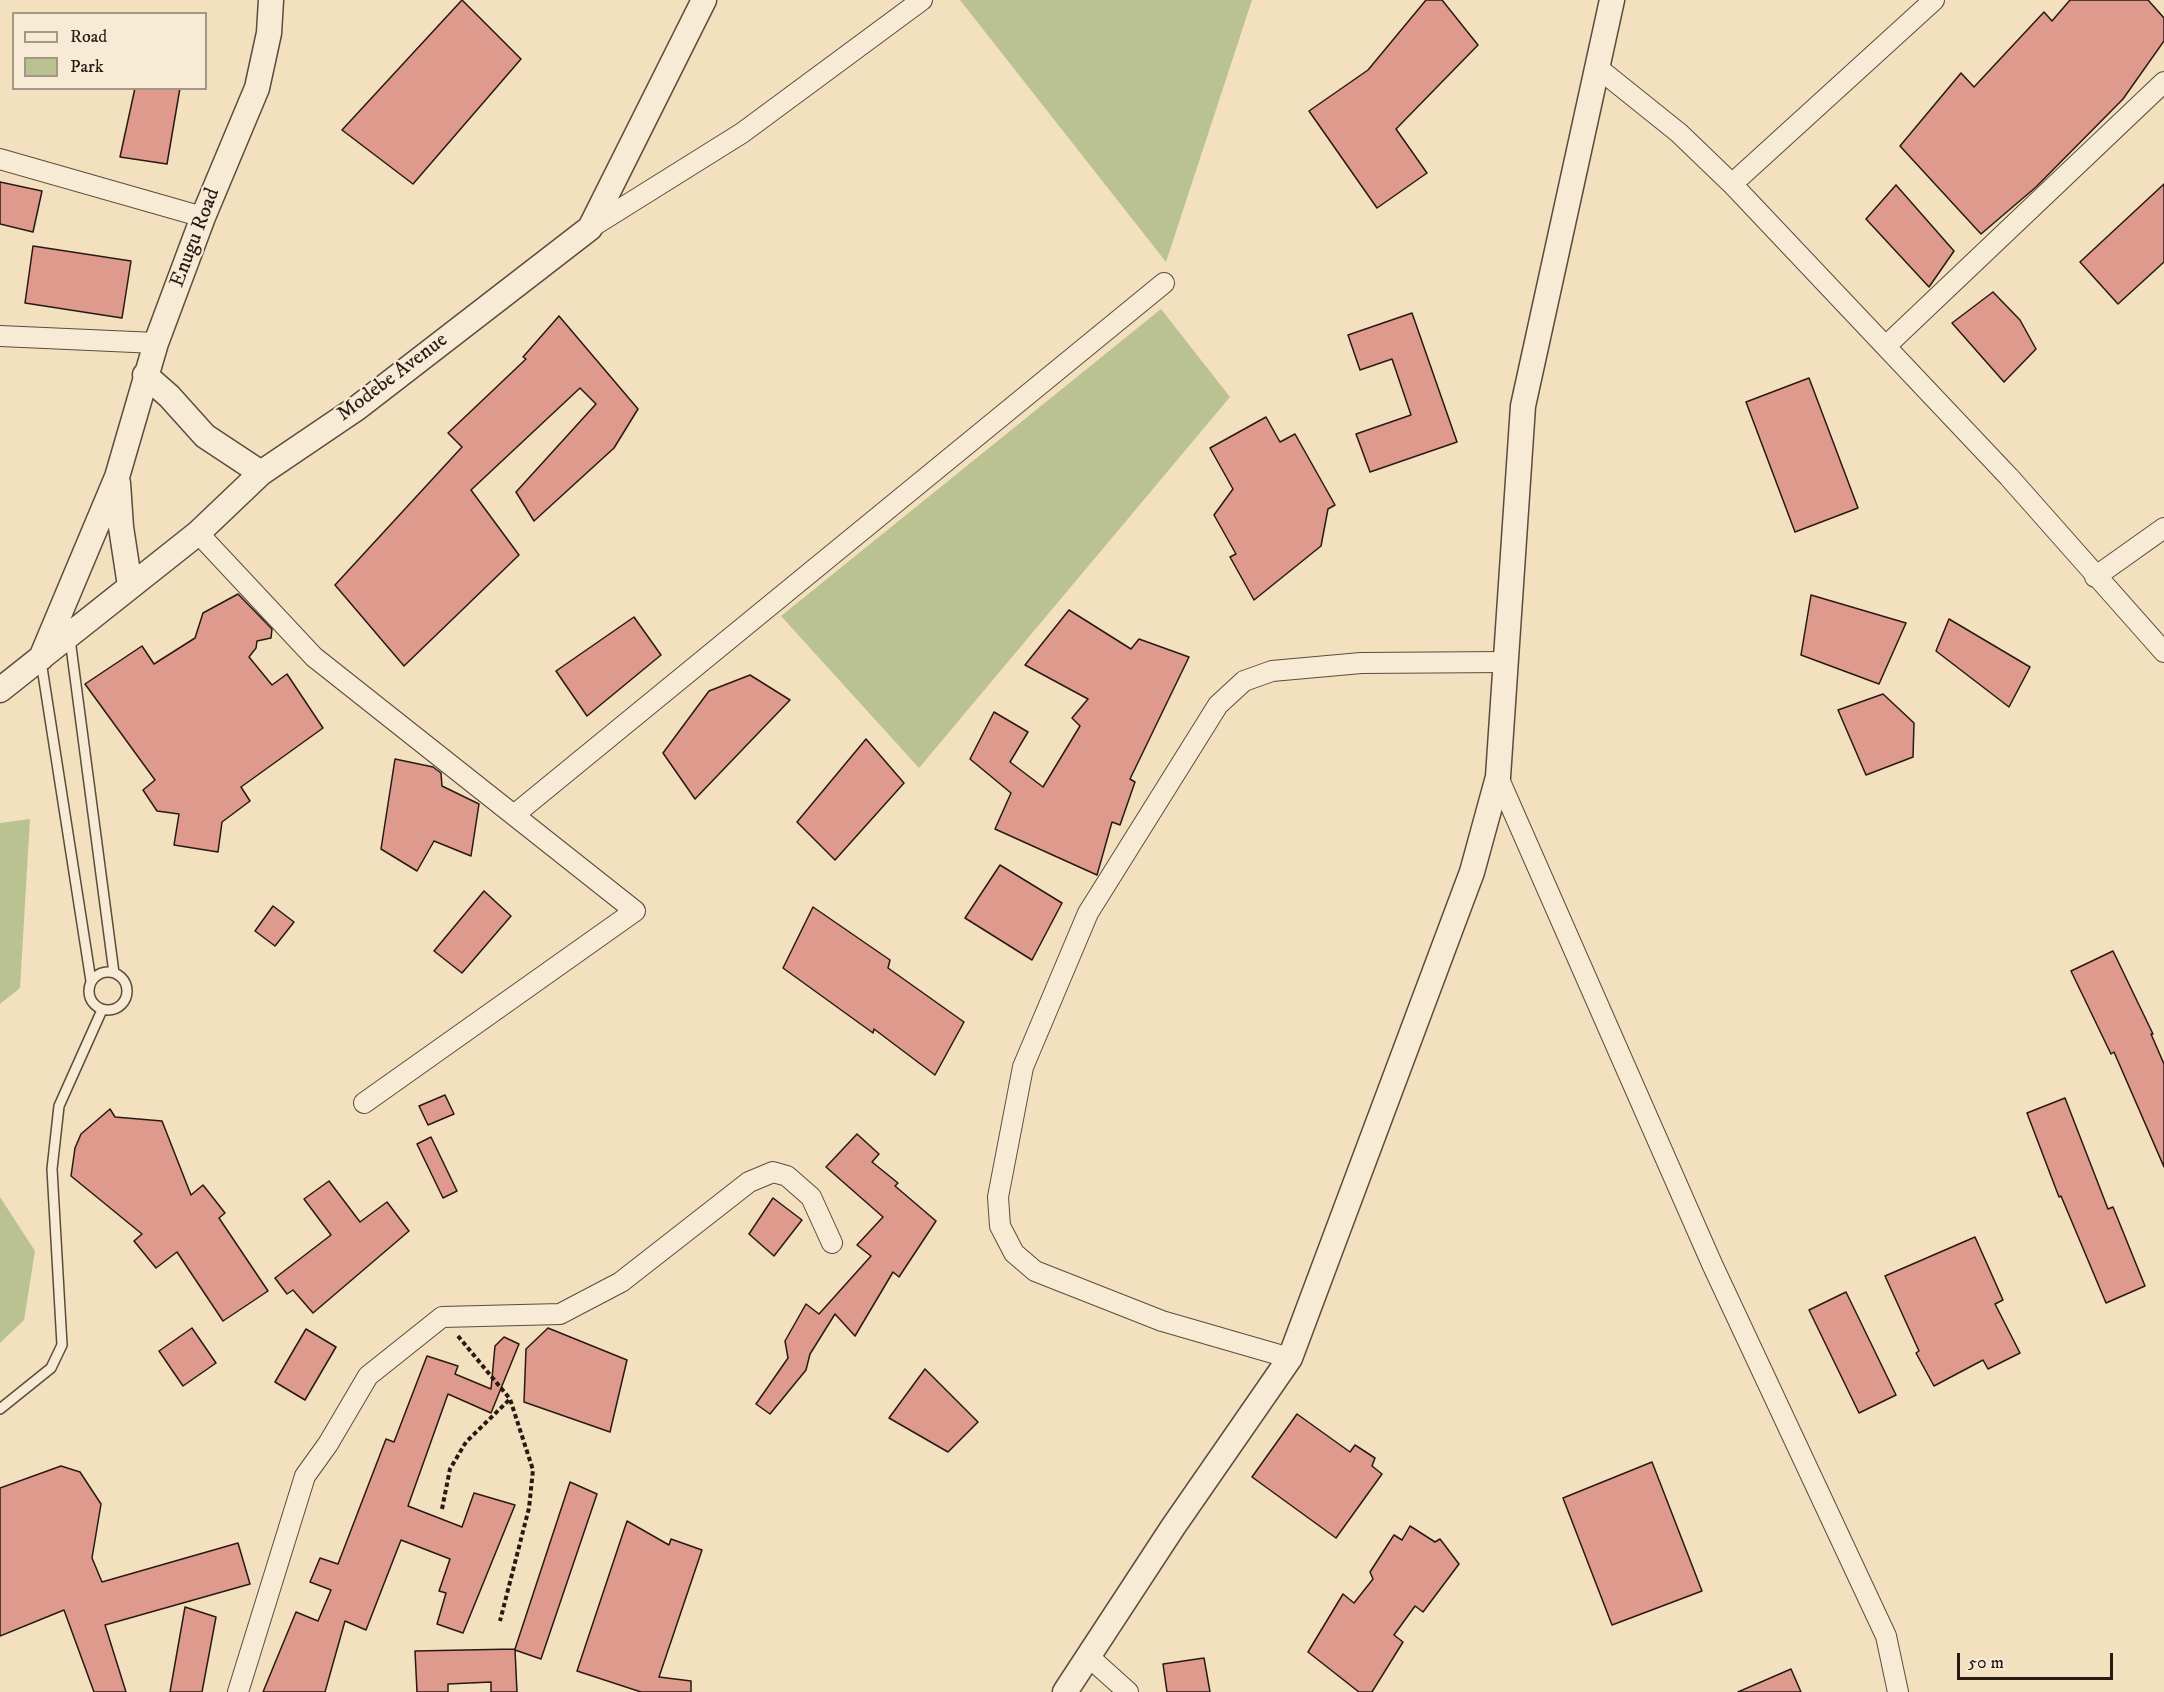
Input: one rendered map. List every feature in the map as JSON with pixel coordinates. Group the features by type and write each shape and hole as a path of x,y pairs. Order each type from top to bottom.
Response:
{"street":[{"name":"Enugu Road","path":"117,477 156,343 203,218 257,88 269,33 271,0"},
{"name":"Modebe Avenue","path":"0,690 198,533 261,473 357,408 590,228 704,0"},
{"path":"590,228 742,133 922,0"},
{"path":"1065,1692 1173,1527 1290,1358 1472,872 1498,777 1523,406 1612,0"},
{"path":"1732,184 1934,0"},
{"path":"1598,68 1679,133 1732,184 2009,477 2095,577 2164,652"},
{"path":"1886,346 2164,82"},
{"path":"0,159 203,218"},
{"path":"514,815 1164,283"},
{"path":"0,336 156,343"},
{"path":"146,375 169,396 205,436 261,473"},
{"path":"117,477 121,527 130,586"},
{"path":"41,659 117,477"},
{"path":"2095,577 2164,528"},
{"path":"198,533 314,657 635,911 364,1103"},
{"path":"1290,1358 1162,1321 1035,1271 1014,1253 1000,1226 998,1197 1023,1067 1088,913 1218,705 1244,681 1272,671 1361,663 1505,662"},
{"path":"1498,777 1712,1264 1886,1636 1898,1692"},
{"path":"238,1692 305,1476 328,1444 368,1376 442,1317 560,1314 621,1281 749,1182 773,1172 787,1176 811,1197 832,1243"},
{"path":"1088,1656 1128,1692"}],"lane":[{"path":"69,636 114,973"},
{"path":"41,659 91,981 90,998 102,1010"},
{"path":"91,981 105,972 114,973 126,984 124,1001 119,1008 102,1010"},
{"path":"0,1409 51,1368 62,1345 52,1169 59,1106 102,1010"}],"path":[{"path":"442,1317 510,1399 533,1470 529,1509 500,1622"},
{"path":"442,1509 450,1469 466,1442 510,1399"}],"green space":[{"path":"960,0 1252,0 1166,262"},
{"path":"1161,309 1230,397 919,768 781,616"},
{"path":"30,819 20,988 0,1004 0,823"},
{"path":"0,1197 35,1251 24,1320 0,1343"}],"building":[{"path":"462,0 521,59 413,184 342,130"},
{"path":"1426,0 1442,0 1478,45 1396,129 1427,173 1377,208 1309,111 1368,70"},
{"path":"2070,0 2148,0 2164,18 2164,41 2123,99 2036,187 1981,234 1900,146 1961,73 1974,87 2044,12 2052,21"},
{"path":"135,90 180,90 167,164 120,157"},
{"path":"0,182 42,191 33,232 0,224"},
{"path":"2164,184 2164,262 2118,304 2080,262"},
{"path":"1896,185 1954,251 1929,287 1866,219"},
{"path":"33,246 131,261 122,318 25,303"},
{"path":"1993,292 2020,320 2036,349 2004,382 1952,323"},
{"path":"1412,313 1457,442 1370,472 1356,434 1411,415 1392,359 1360,370 1348,335"},
{"path":"559,316 638,409 614,448 534,521 516,492 596,404 580,388 471,490 519,555 404,666 335,585 462,447 448,433 526,359 523,357"},
{"path":"1809,378 1858,508 1795,532 1746,402"},
{"path":"1266,417 1280,442 1295,434 1335,505 1328,509 1321,546 1254,600 1230,557 1236,554 1214,515 1233,489 1210,448"},
{"path":"238,594 272,629 271,638 257,641 256,648 249,657 272,685 287,674 323,728 241,787 250,801 222,822 218,852 174,845 179,814 157,811 143,790 155,780 85,684 142,646 154,664 195,638 203,613"},
{"path":"1811,595 1906,623 1879,684 1801,655"},
{"path":"1069,610 1131,649 1139,639 1189,657 1130,779 1135,782 1120,825 1112,822 1097,875 995,829 1011,793 970,759 994,712 1028,732 1010,762 1043,787 1080,726 1072,718 1088,699 1025,665"},
{"path":"634,617 661,655 587,716 556,671"},
{"path":"1949,619 2030,667 2009,707 1936,651"},
{"path":"750,675 790,700 695,799 663,753 709,691"},
{"path":"1883,694 1914,723 1913,757 1866,775 1838,710"},
{"path":"866,739 904,783 835,860 797,822"},
{"path":"395,759 433,767 441,773 442,786 479,804 471,856 434,841 417,871 381,849"},
{"path":"1000,865 1062,903 1032,960 965,918"},
{"path":"484,891 511,916 462,973 434,951"},
{"path":"273,906 294,922 275,946 255,931"},
{"path":"813,907 890,960 888,968 964,1022 935,1075 874,1029 873,1033 783,968"},
{"path":"2113,951 2153,1034 2151,1034 2164,1064 2164,1167 2114,1052 2111,1054 2071,971"},
{"path":"445,1095 454,1114 428,1125 419,1106"},
{"path":"2065,1098 2108,1209 2113,1207 2145,1286 2106,1303 2061,1196 2059,1197 2027,1113"},
{"path":"110,1109 115,1117 162,1121 191,1195 203,1185 225,1213 219,1218 268,1291 223,1321 177,1252 156,1268 134,1241 142,1234 71,1176 75,1148 81,1134"},
{"path":"857,1134 879,1154 872,1162 898,1183 895,1186 936,1221 899,1277 893,1272 855,1336 835,1314 810,1354 806,1370 770,1414 756,1404 788,1358 785,1341 806,1304 819,1314 871,1256 857,1245 883,1217 826,1167"},
{"path":"431,1137 457,1191 443,1198 417,1144"},
{"path":"329,1181 360,1222 387,1202 409,1231 313,1313 293,1290 287,1294 275,1278 331,1235 304,1199"},
{"path":"773,1198 802,1220 774,1256 749,1234"},
{"path":"1975,1237 2003,1300 1995,1304 2020,1353 1988,1369 1983,1360 1934,1386 1916,1353 1919,1351 1885,1276"},
{"path":"1846,1292 1896,1395 1859,1413 1809,1310"},
{"path":"192,1328 216,1363 183,1386 159,1351"},
{"path":"548,1328 627,1360 610,1432 524,1402 526,1349"},
{"path":"306,1329 336,1347 305,1400 275,1382"},
{"path":"504,1337 519,1344 491,1413 448,1394 408,1506 462,1527 474,1493 515,1505 463,1633 437,1624 446,1593 439,1591 450,1559 401,1540 366,1630 345,1621 325,1692 263,1692 296,1612 318,1621 331,1590 310,1582 320,1558 338,1564 386,1439 394,1442 427,1356 458,1366 455,1374 491,1389 495,1346"},
{"path":"925,1369 978,1422 948,1452 889,1418"},
{"path":"1297,1414 1350,1452 1355,1445 1375,1458 1372,1466 1382,1474 1336,1538 1252,1477"},
{"path":"1652,1462 1702,1591 1612,1625 1563,1498"},
{"path":"61,1466 80,1472 101,1504 92,1558 102,1582 238,1543 250,1584 105,1625 126,1692 94,1692 64,1610 0,1636 0,1488"},
{"path":"570,1482 597,1494 541,1659 515,1650 517,1692 491,1692 491,1682 448,1684 448,1692 417,1692 415,1651 515,1649"},
{"path":"627,1521 669,1545 671,1539 702,1550 659,1677 691,1681 691,1692 641,1692 577,1671"},
{"path":"1410,1526 1435,1542 1440,1539 1459,1564 1423,1612 1415,1606 1394,1635 1403,1642 1372,1692 1359,1692 1308,1652 1343,1594 1354,1603 1373,1579 1370,1572 1394,1535 1402,1540"},
{"path":"185,1607 216,1617 202,1692 170,1692"},
{"path":"1204,1658 1210,1692 1167,1692 1163,1664"},
{"path":"1791,1669 1801,1692 1738,1692"}]}
